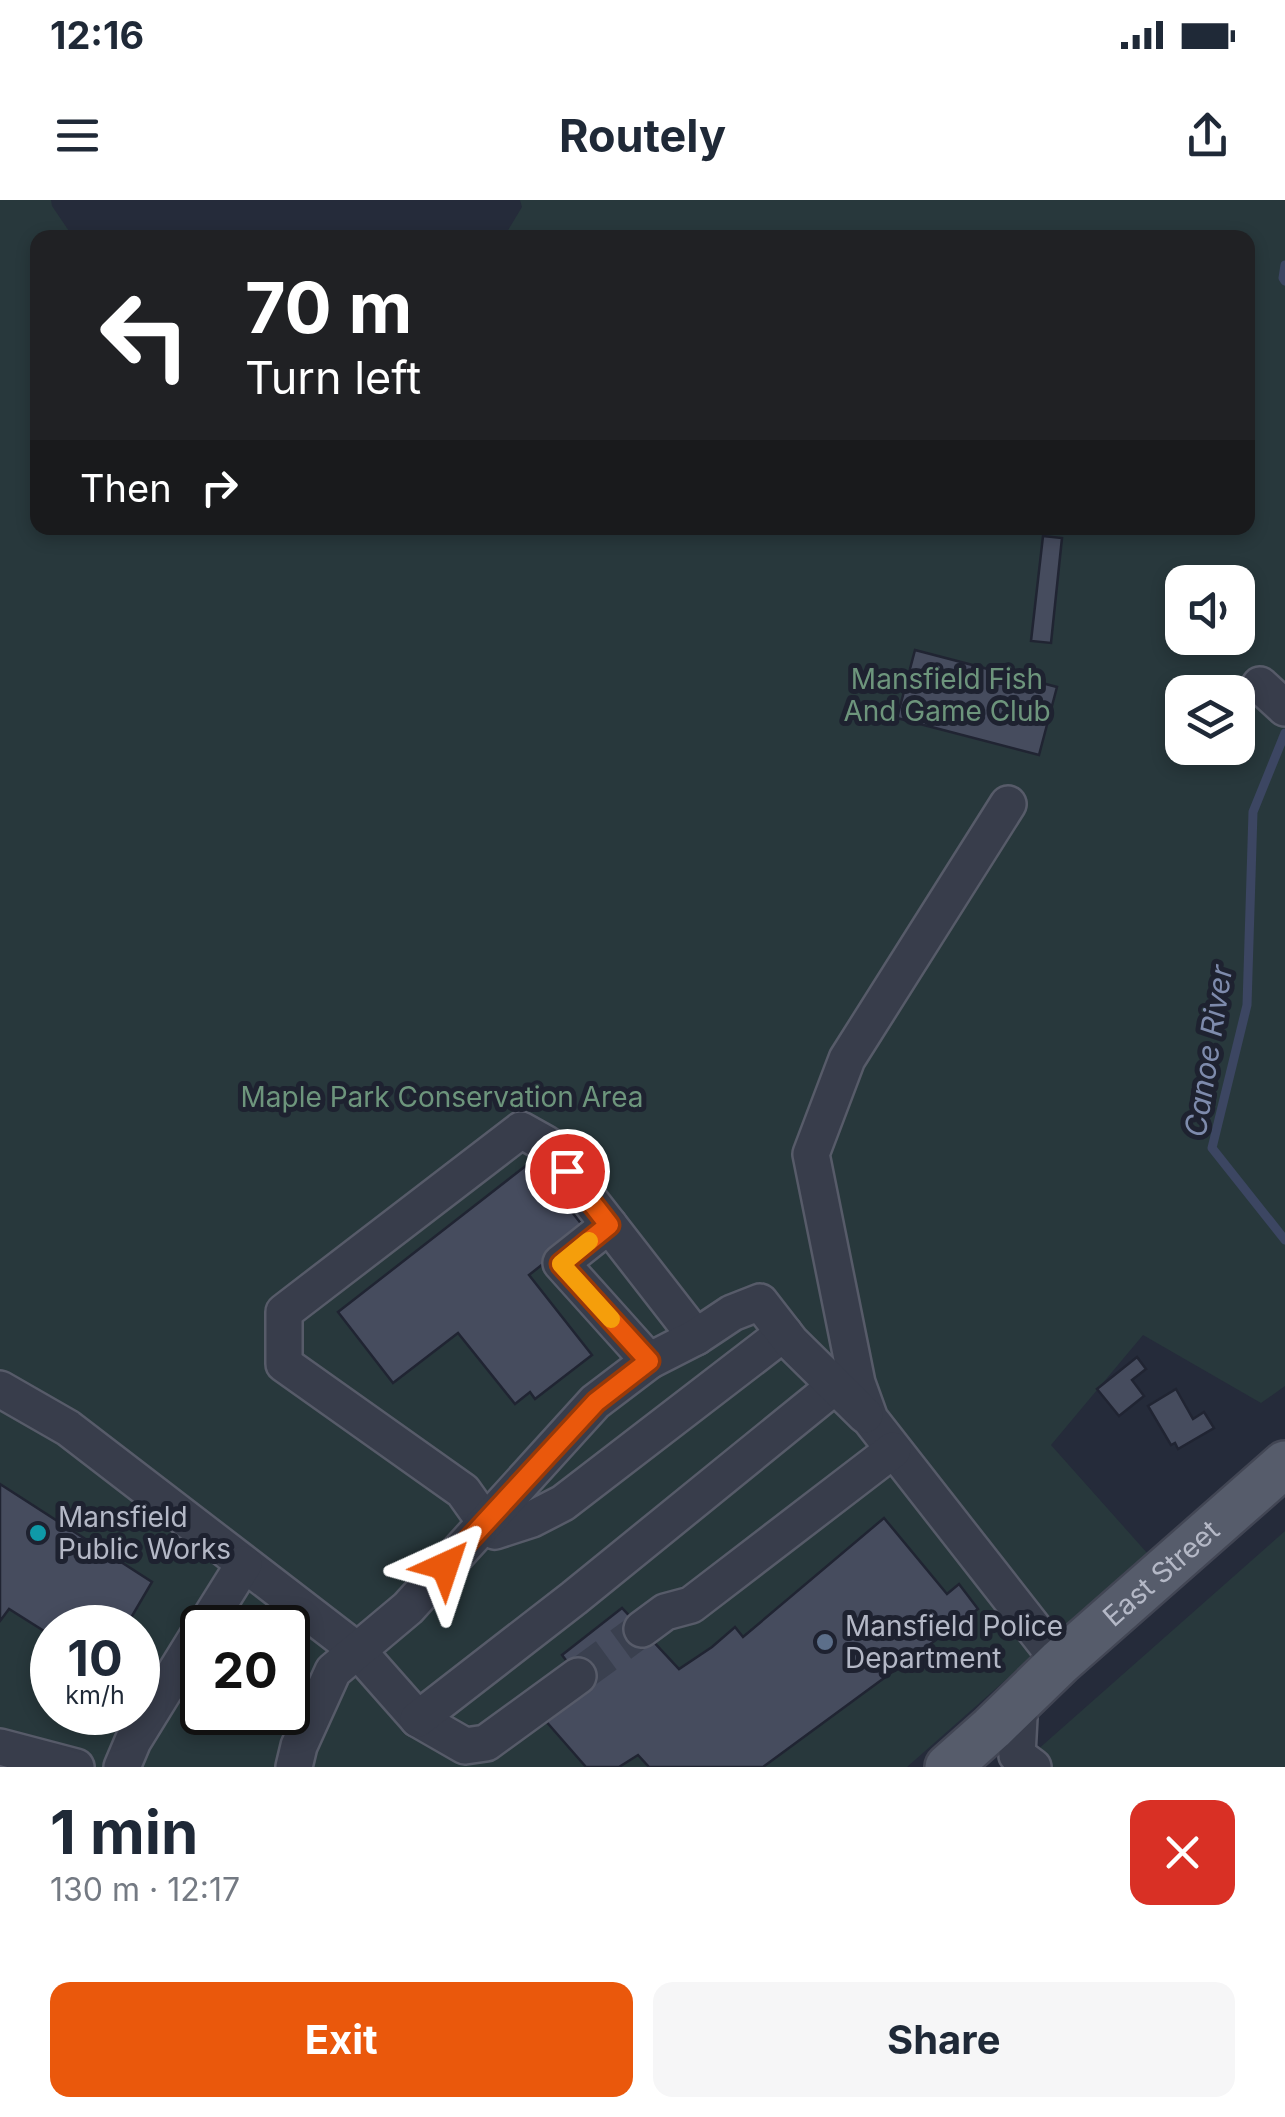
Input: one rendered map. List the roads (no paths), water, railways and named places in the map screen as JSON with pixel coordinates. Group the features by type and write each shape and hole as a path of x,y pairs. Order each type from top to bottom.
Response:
{"main road":[{"name":"East Street","path":"948,1767 1060,1662 1285,1464"}],"lane":[{"path":"870,1419 857,1383 810,1154 847,1059 1008,804"},
{"path":"696,1337 546,1144 521,1130 284,1312 284,1364 462,1492 495,1531 563,1502 784,1333"},
{"path":"609,1225 561,1264 649,1361"},
{"path":"294,1767 334,1670 408,1608 596,1402 649,1361 696,1337 732,1312 760,1302 784,1333 870,1419 1060,1662"},
{"path":"418,1718 574,1598 835,1386"},
{"path":"0,1389 68,1428 358,1651 418,1718 465,1746 486,1743 578,1676"},
{"path":"642,1630 665,1612 692,1605 893,1450"},
{"path":"218,1605 244,1564"},
{"path":"122,1767 132,1741 180,1665"},
{"path":"1020,1699 1017,1755 1033,1767"},
{"path":"0,1747 76,1767"}],"waterway":[{"name":"Canoe River","path":"1285,265 1285,281"},
{"name":"Canoe River","path":"1285,733 1253,812 1247,1005 1212,1148 1285,1240"}],"tunnel":[{"path":"578,1676 642,1629"}],"place":[{"name":"Mansfield Public Works","path":"38,1533"},
{"name":"Mansfield Police Department","path":"825,1642"}],"park label":[{"name":"Mansfield Fish And Game Club","path":"947,695"},
{"name":"Maple Park Conservation Area","path":"442,1097"}]}
